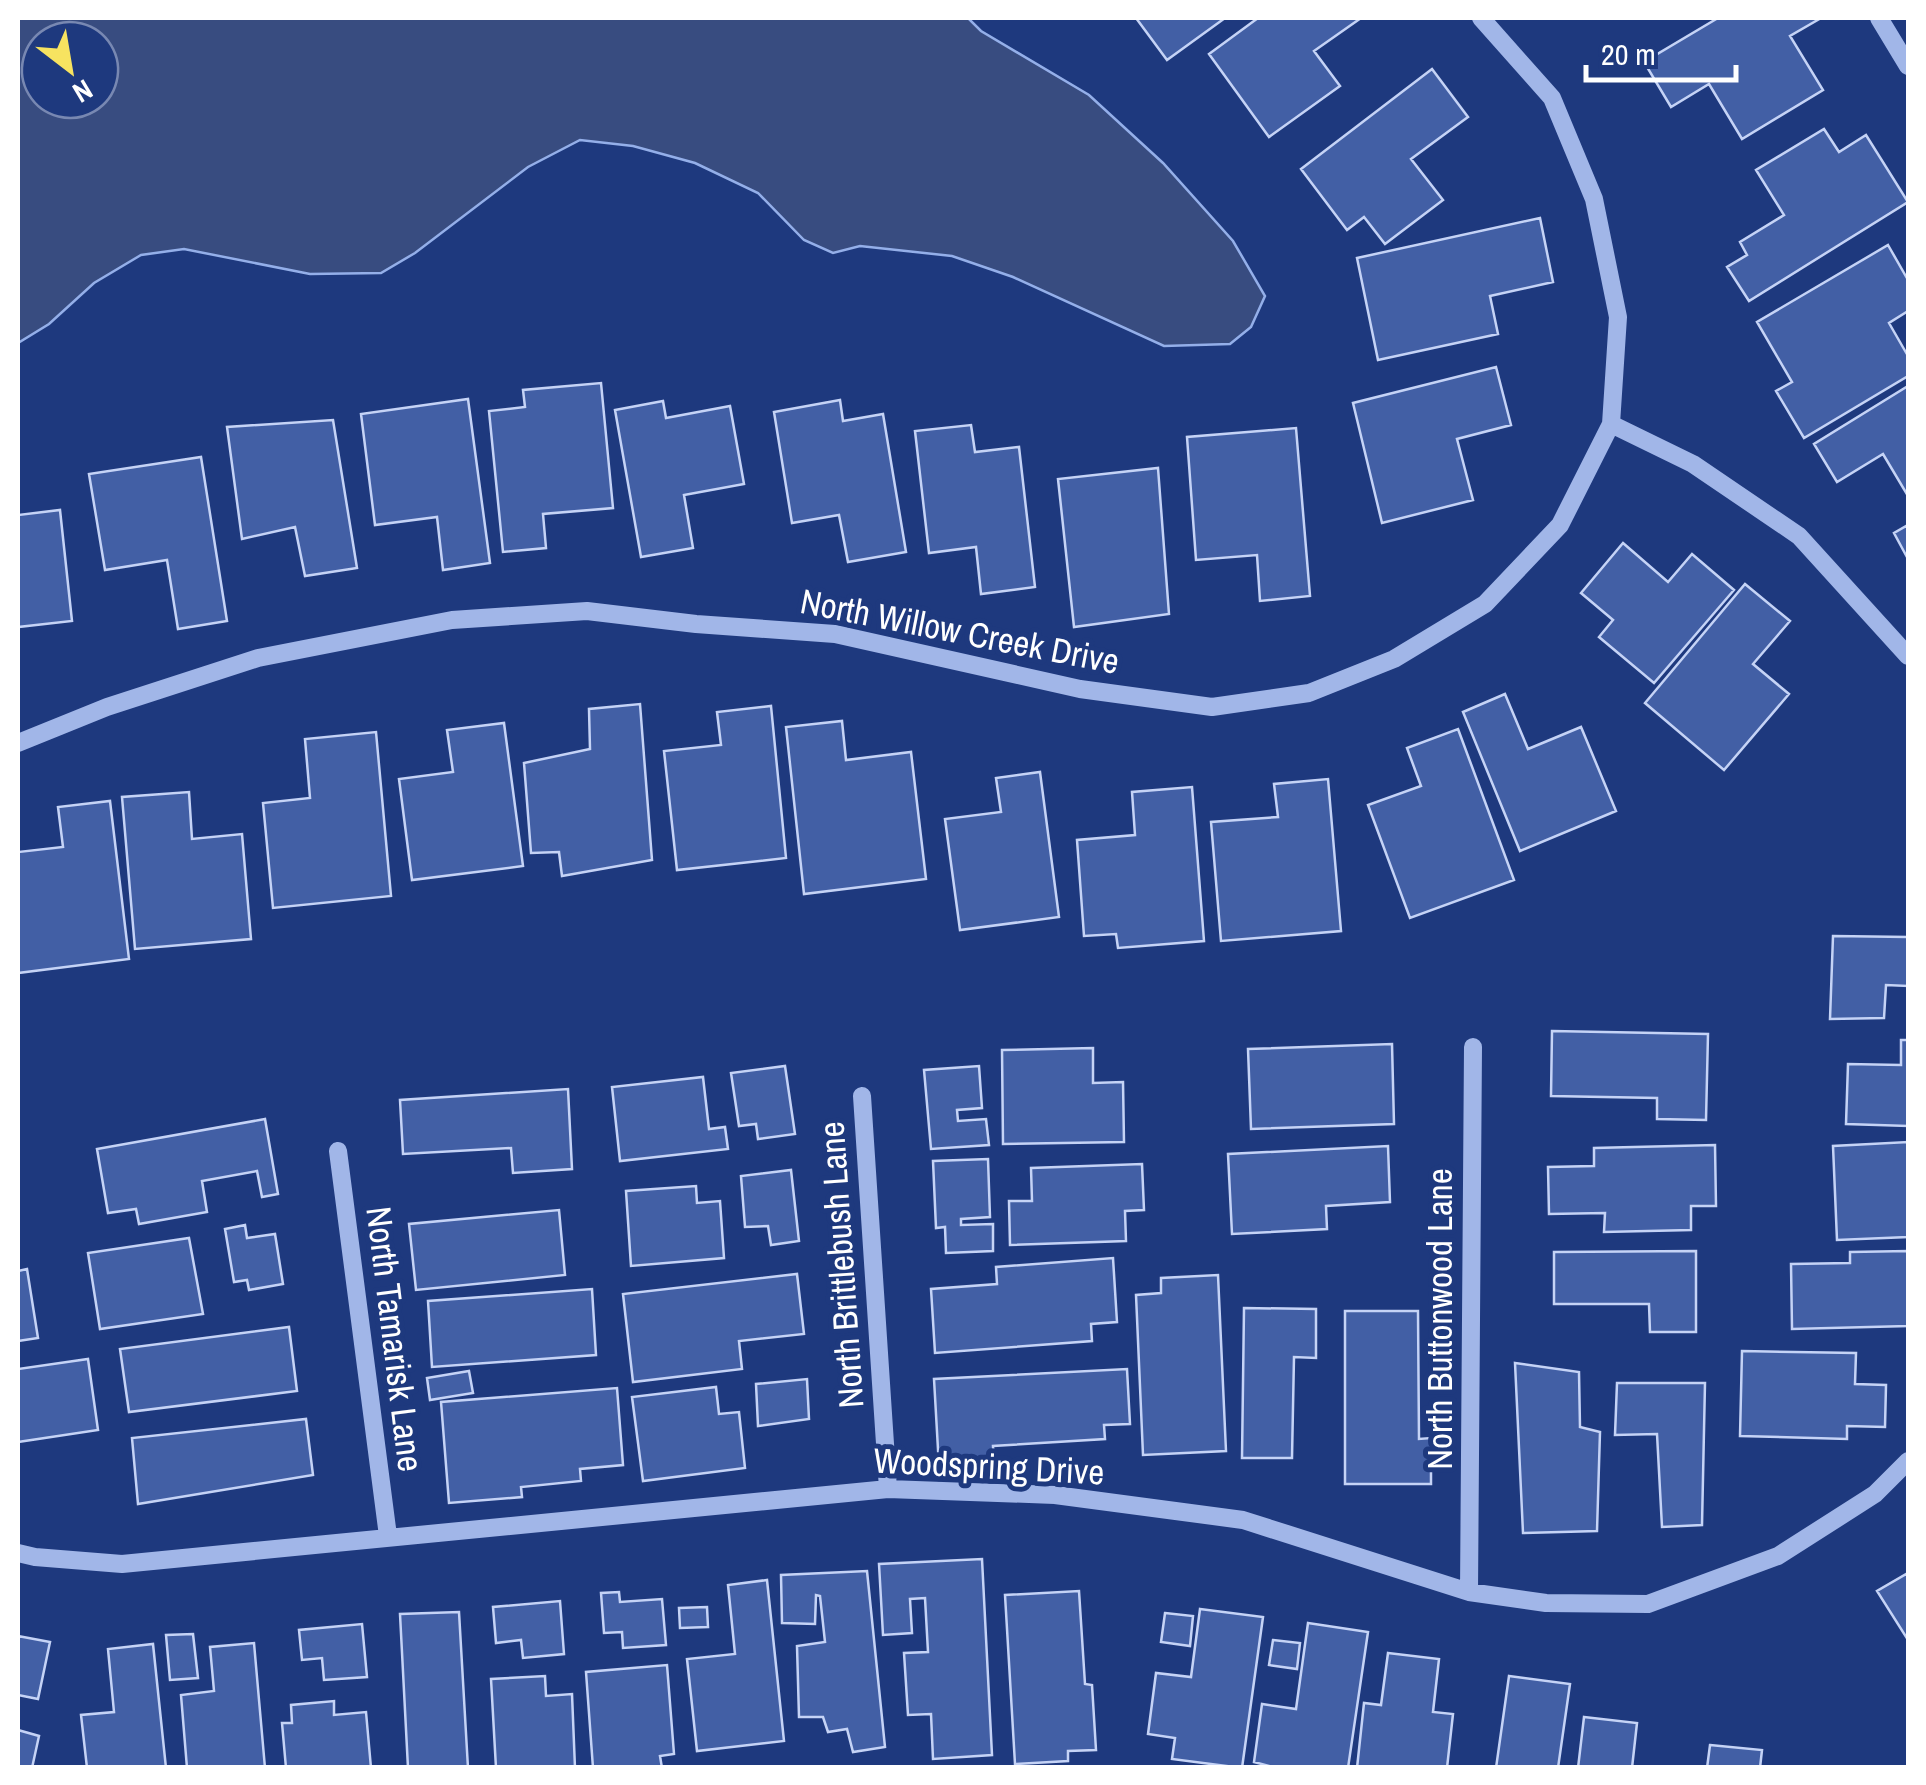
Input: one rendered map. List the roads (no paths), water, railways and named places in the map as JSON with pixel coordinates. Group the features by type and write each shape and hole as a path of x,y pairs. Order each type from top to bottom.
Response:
{"street":[{"path":"1481,18 1552,98 1594,199 1618,316 1611,424 1693,464 1800,536 1908,656"},
{"path":"1879,18 1908,66"},
{"name":"North Willow Creek Drive","path":"18,743 108,707 258,658 452,620 587,611 835,634 1080,689 1212,707 1309,693 1394,660 1485,604 1560,525 1611,424"},
{"name":"North Buttonwood Lane","path":"1470,1592 1473,1047"},
{"name":"North Brittlebush Lane","path":"862,1096 888,1489"},
{"name":"North Tamarisk Lane","path":"338,1151 388,1536"},
{"name":"Woodspring Drive","path":"18,1553 35,1558 122,1564 888,1489 1055,1495 1243,1520 1470,1592 1546,1603 1648,1604 1778,1556 1875,1494 1908,1461"}],"water":[{"path":"18,18 968,18 981,31 1089,95 1163,163 1233,241 1265,296 1251,327 1230,344 1164,346 1013,277 952,256 860,246 833,253 804,240 758,193 695,163 633,146 580,140 528,167 415,253 381,273 310,274 184,249 141,255 94,283 49,324 18,343"}]}
